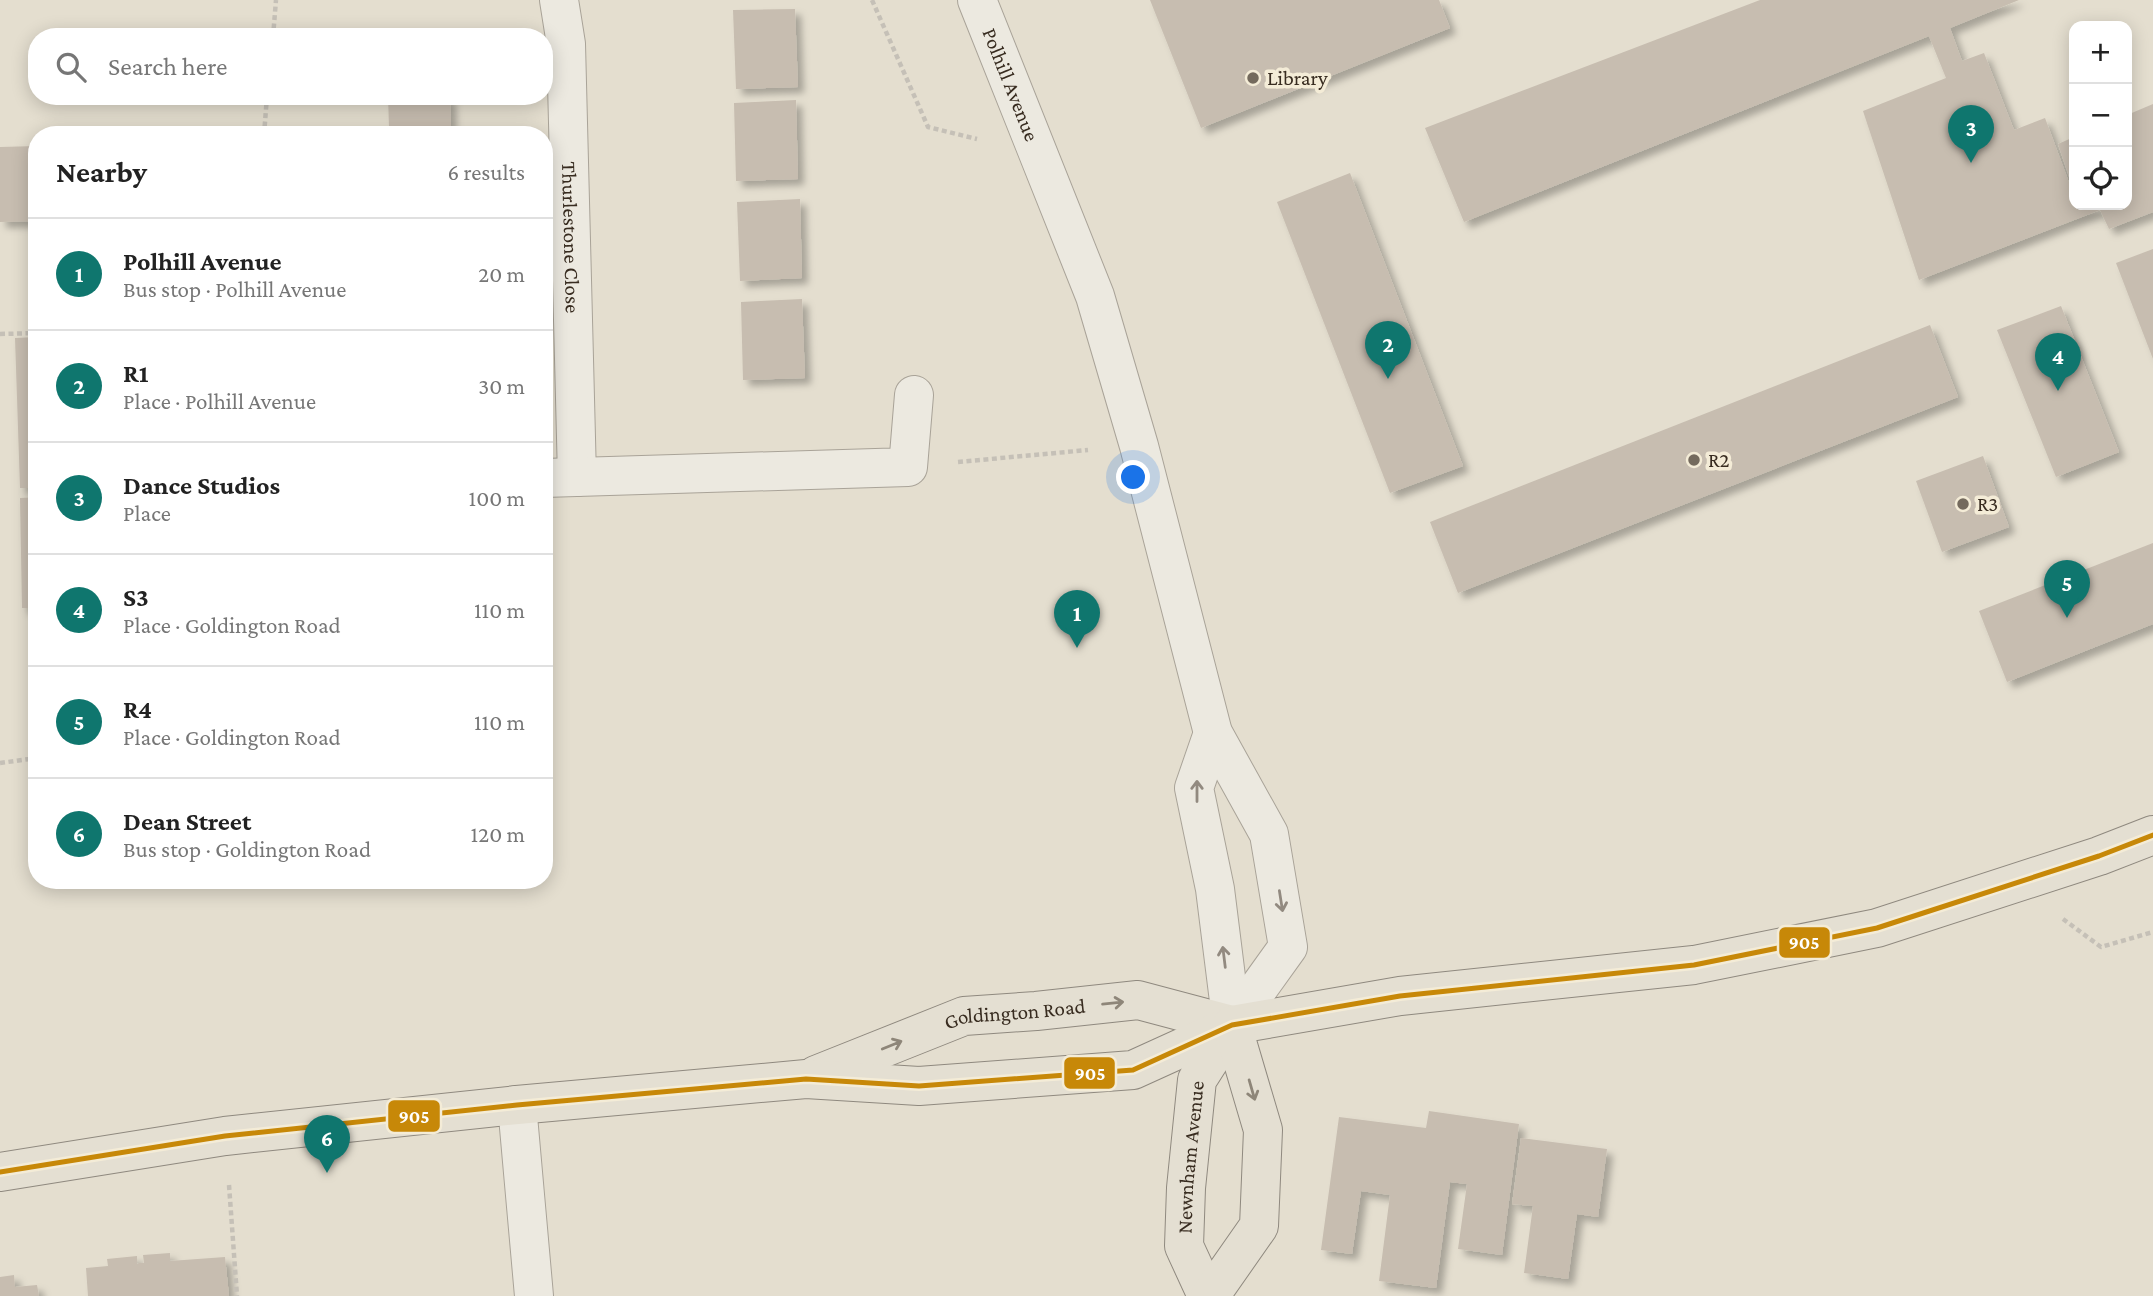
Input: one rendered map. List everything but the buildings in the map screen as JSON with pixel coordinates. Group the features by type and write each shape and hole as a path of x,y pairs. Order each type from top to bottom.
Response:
{"main road":[{"name":"Goldington Road","path":"0,1172 225,1136 517,1105 806,1079 919,1086 1133,1070 1232,1025 1400,996 1694,965 1877,928 2099,856 2153,835"},
{"name":"Goldington Road","path":"806,1079 964,1016 1138,1000 1232,1025"},
{"name":"Newnham Avenue","path":"1209,1296 1184,1245 1186,1188 1197,1080 1232,1025"},
{"path":"1209,1296 1259,1226 1263,1130 1232,1025"}],"street":[{"name":"Thurlestone Close","path":"559,0 566,44 561,477 908,467"},
{"name":"Polhill Avenue","path":"977,0 1095,296 1139,446 1213,733 1269,834 1289,947 1232,1025"},
{"path":"908,467 914,395"},
{"path":"1213,733 1194,788 1215,889 1232,1025"},
{"path":"517,1105 534,1296"}],"path":[{"path":"274,28 276,0"},
{"path":"872,0 928,127 1039,155"},
{"path":"265,126 266,105"},
{"path":"0,334 28,333"},
{"path":"908,467 1139,446"},
{"path":"0,763 28,759"},
{"path":"2014,884 2101,947 2153,932"},
{"path":"225,1136 237,1296"}],"transit line":[{"name":"905","path":"0,1172 225,1136 517,1105 806,1079 919,1086 1133,1070 1232,1025 1400,996 1694,965 1877,928 2099,856 2153,835"}],"place":[{"name":"Library","path":"1253,78"},
{"name":"Dance Studios","path":"1971,163"},
{"name":"R1","path":"1388,379"},
{"name":"S3","path":"2058,391"},
{"name":"R2","path":"1694,460"},
{"name":"R3","path":"1963,504"},
{"name":"R4","path":"2067,618"},
{"name":"Polhill Avenue","path":"1077,648"},
{"name":"Dean Street","path":"327,1173"}]}
